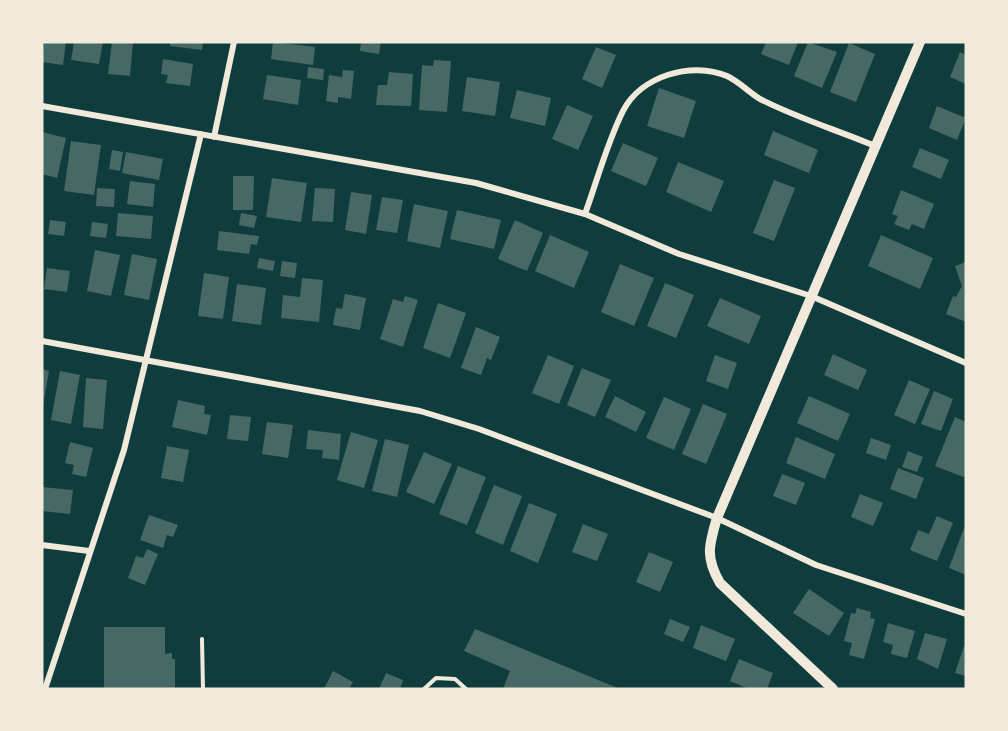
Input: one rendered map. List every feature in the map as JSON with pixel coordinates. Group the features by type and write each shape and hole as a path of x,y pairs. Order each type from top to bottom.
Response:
{"street":[{"path":"214,137 234,42"},
{"path":"833,689 720,583 713,570 708,546 717,518 920,42"},
{"path":"585,214 623,110 647,85 664,76 685,70 704,70 724,75 740,82 759,98 875,146"},
{"path":"42,106 476,183 585,214 679,254 811,296 966,363"},
{"path":"45,689 124,450 201,134"},
{"path":"42,341 420,411 479,429 717,518 816,565 966,614"},
{"path":"42,544 89,551"}],"lane":[{"path":"202,639 203,689"},
{"path":"424,689 436,678 455,679 466,689"}],"building":[{"path":"44,42 66,42 63,65 42,62"},
{"path":"74,42 103,42 99,64 71,60"},
{"path":"112,42 133,42 130,76 108,74"},
{"path":"170,42 203,42 202,50 170,46"},
{"path":"273,42 315,47 313,65 271,59"},
{"path":"361,42 381,42 379,54 360,51"},
{"path":"766,42 798,42 789,65 761,54"},
{"path":"808,42 837,52 822,88 794,76"},
{"path":"849,43 875,54 856,102 830,92"},
{"path":"596,47 616,55 602,88 582,79"},
{"path":"960,52 966,55 966,84 950,77"},
{"path":"163,59 193,64 190,86 166,83 168,75 161,74"},
{"path":"434,60 451,61 447,112 419,110 422,65 433,66"},
{"path":"308,67 324,69 323,80 307,78"},
{"path":"343,70 354,71 351,99 338,97 338,103 326,101 329,75 342,77"},
{"path":"389,72 413,74 411,106 376,105 378,85 387,85"},
{"path":"267,75 301,80 298,105 263,99"},
{"path":"467,77 500,82 495,116 462,111"},
{"path":"659,88 696,101 684,138 647,126"},
{"path":"517,90 551,98 545,126 510,118"},
{"path":"567,105 593,116 578,150 552,139"},
{"path":"937,106 966,118 957,140 929,128"},
{"path":"773,131 818,150 809,173 764,155"},
{"path":"42,132 66,138 57,178 42,174"},
{"path":"71,141 101,145 94,195 64,191"},
{"path":"623,143 658,158 646,186 611,171"},
{"path":"920,148 949,160 941,179 912,167"},
{"path":"112,150 123,152 120,171 109,169"},
{"path":"126,152 163,159 159,180 122,173"},
{"path":"678,162 724,181 711,212 666,192"},
{"path":"233,176 254,176 253,210 233,210"},
{"path":"272,178 307,183 301,222 266,217"},
{"path":"774,180 795,188 774,241 753,233"},
{"path":"130,181 155,184 153,207 127,204"},
{"path":"97,188 115,189 114,207 96,206"},
{"path":"315,188 335,189 333,222 312,221"},
{"path":"901,190 934,204 924,229 912,224 909,230 894,224 898,216 892,214"},
{"path":"351,192 372,195 366,234 345,230"},
{"path":"382,197 403,200 397,233 376,230"},
{"path":"414,204 448,211 440,248 407,241"},
{"path":"457,210 501,220 494,249 450,239"},
{"path":"118,213 153,216 151,239 116,236"},
{"path":"241,213 257,216 254,228 239,225"},
{"path":"50,220 66,222 64,236 48,234"},
{"path":"515,220 543,233 527,271 498,259"},
{"path":"92,222 108,224 106,238 90,236"},
{"path":"219,231 259,236 257,245 251,244 249,254 217,250"},
{"path":"550,235 589,252 574,288 535,271"},
{"path":"881,235 933,258 920,289 868,266"},
{"path":"95,250 120,255 111,296 87,291"},
{"path":"132,254 157,259 149,300 124,295"},
{"path":"259,258 275,261 273,271 257,268"},
{"path":"282,261 297,263 295,278 280,276"},
{"path":"966,262 966,322 946,314 953,296 956,297 962,286 955,266"},
{"path":"620,264 654,278 634,326 601,312"},
{"path":"47,268 70,271 67,292 44,289"},
{"path":"204,273 229,277 223,319 198,316"},
{"path":"302,278 323,280 319,322 281,318 283,295 300,297"},
{"path":"665,283 694,295 676,338 647,326"},
{"path":"237,284 266,288 261,325 232,321"},
{"path":"345,294 366,298 360,330 333,325 336,308 342,309"},
{"path":"405,296 418,300 403,347 380,339 393,299 403,302"},
{"path":"720,298 761,316 749,344 707,326"},
{"path":"438,303 466,313 450,358 423,348"},
{"path":"476,327 500,337 491,360 487,358 481,375 461,368"},
{"path":"833,354 867,370 858,390 824,375"},
{"path":"548,355 574,366 559,404 532,393"},
{"path":"715,355 737,363 728,389 706,381"},
{"path":"582,368 611,380 595,417 567,405"},
{"path":"42,369 49,371 43,406 42,406"},
{"path":"60,371 80,375 71,424 51,420"},
{"path":"86,378 107,380 103,429 83,427"},
{"path":"909,380 930,389 915,424 894,415"},
{"path":"934,391 953,399 941,431 921,424"},
{"path":"615,396 646,412 636,432 605,417"},
{"path":"809,396 850,414 838,441 797,423"},
{"path":"664,397 691,409 674,450 646,438"},
{"path":"178,400 205,406 204,414 211,415 207,435 172,427"},
{"path":"703,404 727,414 706,464 682,454"},
{"path":"230,415 251,417 248,441 227,439"},
{"path":"955,417 966,422 966,478 935,466"},
{"path":"267,422 293,425 288,458 262,454"},
{"path":"308,430 341,434 339,460 322,458 323,450 306,449"},
{"path":"351,432 378,440 364,488 337,480"},
{"path":"796,437 835,454 825,479 786,463"},
{"path":"871,438 891,445 886,460 866,453"},
{"path":"385,439 409,445 397,497 372,491"},
{"path":"70,442 93,448 86,477 72,474 74,465 65,463"},
{"path":"167,446 189,450 183,482 161,478"},
{"path":"908,451 923,457 917,472 902,467"},
{"path":"424,452 452,464 434,504 406,492"},
{"path":"458,466 486,477 467,525 439,514"},
{"path":"898,468 924,478 916,499 890,489"},
{"path":"782,474 805,483 796,505 773,496"},
{"path":"494,485 522,496 503,545 475,533"},
{"path":"42,487 73,490 70,514 42,511"},
{"path":"860,494 883,503 873,526 851,517"},
{"path":"529,503 557,514 538,563 510,551"},
{"path":"149,515 178,525 173,537 167,535 163,548 140,540"},
{"path":"937,516 953,523 937,561 910,550 918,530 929,534"},
{"path":"966,523 966,575 949,568"},
{"path":"583,524 608,534 597,561 572,552"},
{"path":"147,549 158,554 145,585 128,578 136,556 143,558"},
{"path":"649,552 673,562 660,592 636,582"},
{"path":"809,589 844,613 829,636 793,613"},
{"path":"857,608 871,612 870,618 875,619 864,659 849,655 852,643 844,641 851,613 855,614"},
{"path":"670,619 690,627 683,642 664,634"},
{"path":"888,623 915,631 907,658 891,654 893,645 883,642"},
{"path":"701,625 735,639 726,661 693,648"},
{"path":"104,627 165,627 165,654 172,653 172,659 175,659 175,689 104,689"},
{"path":"475,629 620,689 503,689 510,671 464,651"},
{"path":"925,633 947,639 938,669 917,659"},
{"path":"964,646 966,647 966,676 955,673"},
{"path":"739,659 773,673 767,689 749,689 730,681"},
{"path":"333,671 353,682 349,689 324,689"},
{"path":"386,673 403,680 400,689 379,689"}]}
